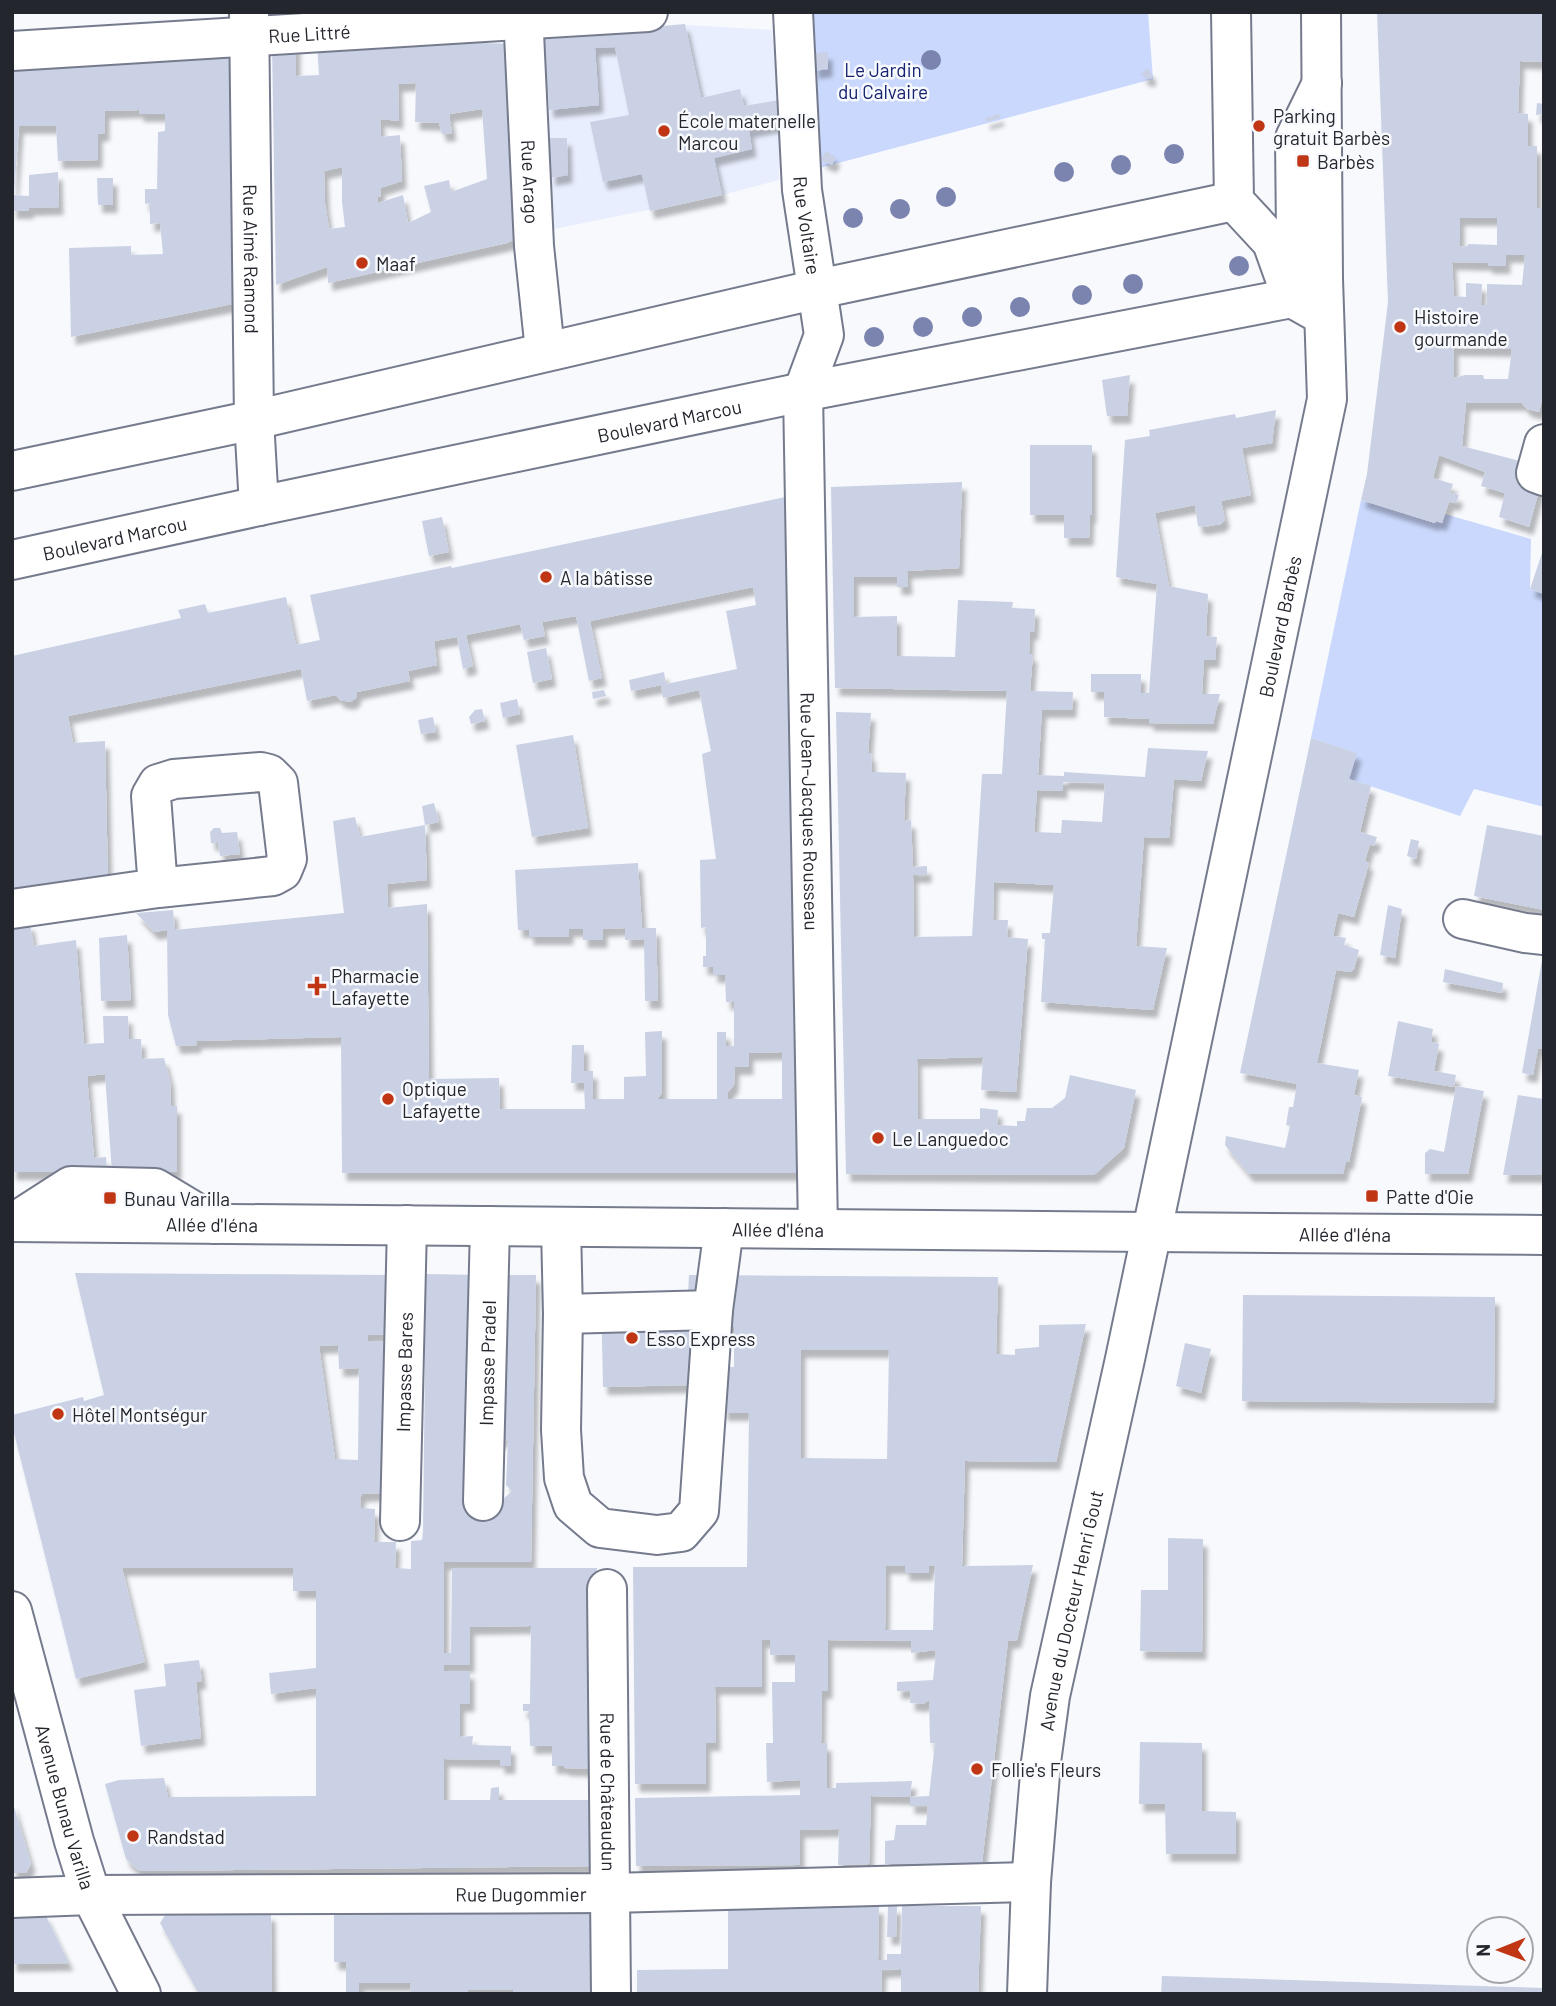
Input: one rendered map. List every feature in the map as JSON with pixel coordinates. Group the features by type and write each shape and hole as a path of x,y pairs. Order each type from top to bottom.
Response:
{"street":[{"name":"Rue Littré","path":"12,51 242,20 648,12"},
{"name":"Rue Voltaire","path":"793,12 802,190 824,335 803,392"},
{"path":"1231,12 1234,201 1272,242 1313,298"},
{"name":"Boulevard Barbès","path":"1151,1232 1327,399 1313,298 1322,83 1321,12"},
{"name":"Rue Arago","path":"523,16 534,246 545,351"},
{"name":"Rue Aimé Ramond","path":"242,20 259,506"},
{"path":"12,471 254,420 818,289 1234,201"},
{"name":"Boulevard Marcou","path":"12,560 803,392 1313,298"},
{"name":"Rue Jean-Jacques Rousseau","path":"803,392 818,1229"},
{"path":"1544,444 1536,473 1544,476"},
{"path":"12,909 158,888"},
{"path":"1462,919 1525,933 1544,934"},
{"name":"Allée d'Iéna","path":"13,1222 1544,1235"},
{"name":"Impasse Bares","path":"400,1521 407,1225"},
{"name":"Impasse Pradel","path":"483,1501 490,1226"},
{"path":"561,1227 561,1430 564,1478 573,1505 600,1528 657,1535 681,1532 699,1511 713,1310 724,1228"},
{"name":"Avenue du Docteur Henri Gout","path":"1027,1994 1031,1882 1041,1762 1050,1696 1151,1232"},
{"path":"563,1314 713,1310"},
{"name":"Rue de Châteaudun","path":"607,1589 611,1994"},
{"name":"Avenue Bunau Varilla","path":"12,1611 91,1895 141,1994"},
{"name":"Rue Dugommier","path":"12,1898 91,1895 610,1893 1031,1882"}],"shaded area":[{"name":"École maternelle Marcou","path":"685,25 772,30 780,116 779,180 722,195 554,229 542,39"}],"green space":[{"name":"Le Jardin du Calvaire","path":"812,12 1148,12 1153,79 816,169"},
{"path":"1361,500 1434,523 1442,523 1445,514 1531,539 1530,589 1544,594 1544,807 1474,789 1460,816 1349,779 1356,753 1311,738"}],"building":[{"path":"1377,12 1544,12 1544,62 1520,61 1518,113 1528,114 1528,146 1537,146 1537,208 1544,208 1544,393 1539,412 1527,409 1522,403 1466,403 1462,446 1520,461 1540,487 1529,527 1499,517 1505,493 1481,486 1485,472 1439,455 1433,478 1453,484 1450,493 1459,495 1456,503 1449,502 1442,523 1361,500 1367,474 1388,302","holes":["1460,218 1497,218 1497,245 1468,244 1460,247","1506,255 1525,255 1522,285 1487,284 1487,305 1481,305 1482,284 1466,283 1466,297 1454,296 1452,262 1506,266","1454,348 1512,349 1508,379 1484,379 1483,375 1454,378"]},
{"path":"685,24 701,98 740,89 744,106 779,100 780,124 749,130 752,149 714,158 722,195 650,211 642,174 603,182 590,122 629,115 615,47 595,48 599,105 549,110 548,87 544,87 542,39 593,36 595,32"},
{"path":"356,40 520,44 517,238 507,243 328,283 327,267 276,285 272,45 296,44 296,76 319,75 317,43","holes":["416,83 415,122 439,123 442,134 452,133 449,114 482,109 487,179 451,192 449,180 424,186 431,212 408,223 403,195 378,203 380,188 402,181 400,135 381,137 380,119 399,121 398,84","342,167 345,227 329,229 324,171"]},
{"path":"232,43 237,303 71,337 69,248 131,246 131,255 163,254 160,223 150,224 150,203 145,204 145,189 157,189 158,132 165,131 165,114 139,114 139,110 105,111 105,133 98,134 98,160 58,161 56,126 19,126 12,193 12,64"},
{"path":"828,52 828,69 814,71 813,53"},
{"path":"1147,68 1152,78 1147,79 1141,75"},
{"path":"1537,103 1544,104 1544,114 1536,115"},
{"path":"999,114 1000,118 986,122 985,118"},
{"path":"549,138 567,138 568,175 551,178"},
{"path":"826,151 836,157 832,165 821,160"},
{"path":"58,172 59,207 12,211 12,195 29,196 29,175"},
{"path":"97,178 113,178 113,205 98,205"},
{"path":"1130,375 1127,416 1107,416 1102,380"},
{"path":"1276,410 1272,443 1242,448 1251,495 1221,501 1225,520 1221,524 1198,526 1195,505 1155,513 1169,586 1208,594 1206,636 1217,637 1215,660 1204,660 1202,694 1220,694 1213,724 1149,723 1149,719 1104,717 1104,692 1091,692 1091,674 1141,674 1141,693 1149,693 1157,584 1116,577 1125,440 1150,436 1149,430 1235,414 1236,418"},
{"path":"1030,445 1092,445 1092,515 1089,538 1064,538 1064,515 1030,515"},
{"path":"962,482 959,568 907,571 908,587 897,587 897,577 854,577 854,617 897,616 897,656 955,657 958,600 1013,602 1012,608 1035,609 1034,632 1030,632 1029,654 1033,654 1030,691 1073,692 1072,710 1042,710 1038,775 1064,776 1064,772 1145,777 1148,748 1208,751 1201,781 1174,779 1169,838 1144,837 1136,946 1167,948 1153,1010 1041,1002 1045,939 1042,939 1042,933 1050,933 1054,885 994,882 993,920 1008,920 1007,937 1028,939 1016,1092 981,1090 983,1057 917,1059 918,1119 980,1119 980,1108 998,1110 997,1125 1017,1126 1017,1121 1025,1121 1027,1108 1052,1108 1065,1098 1070,1075 1136,1090 1124,1148 1094,1175 846,1174 836,712 871,713 868,753 871,753 872,772 906,773 904,821 911,820 913,867 927,866 927,875 913,875 914,937 972,936 982,774 1002,774 1007,691 835,688 831,487","holes":["1063,782 1105,783 1102,822 1062,820 1061,833 1034,832 1037,790 1063,791"]},
{"path":"790,496 804,1173 342,1173 341,1037 197,1041 197,1045 176,1046 168,1015 167,930 154,932 136,913 173,910 175,930 344,913 333,821 355,817 360,837 425,825 427,880 387,884 388,908 427,904 429,1079 499,1078 500,1109 585,1109 584,1083 571,1083 572,1045 584,1045 584,1071 593,1071 593,1099 624,1099 624,1077 646,1076 645,1032 662,1031 662,1093 657,1099 717,1099 717,1032 726,1032 726,1046 734,1046 734,1002 726,1002 725,975 713,975 713,967 703,967 703,956 706,956 706,927 701,928 700,860 716,859 702,754 711,751 699,690 663,698 661,685 631,691 629,680 664,672 666,684 737,669 726,611 756,605 753,587 590,621 602,678 589,681 576,616 542,622 545,636 524,640 520,624 466,635 473,666 463,669 457,637 434,641 437,665 408,671 410,681 357,692 356,698 350,702 340,700 336,695 307,701 301,669 68,716 73,743 105,741 108,882 12,895 12,656 181,618 178,610 205,604 208,613 286,597 296,645 320,640 310,595 451,566 452,568","holes":["782,1052 782,1099 728,1099 728,1092 734,1085 735,1067 749,1067 749,1053"]},
{"path":"442,517 449,552 429,556 422,521"},
{"path":"1544,547 1544,594 1530,589"},
{"path":"546,648 552,679 533,683 527,652"},
{"path":"604,690 606,696 593,699 592,692"},
{"path":"517,699 520,714 503,718 500,703"},
{"path":"482,709 485,721 471,724 469,717 475,710"},
{"path":"433,717 436,732 421,734 418,720"},
{"path":"573,735 588,828 532,837 516,745"},
{"path":"1311,738 1357,753 1349,779 1371,786 1360,832 1377,837 1374,846 1370,844 1365,861 1369,863 1354,917 1338,913 1333,936 1346,938 1344,945 1359,950 1354,969 1350,972 1336,970 1317,1063 1359,1070 1354,1095 1362,1097 1349,1162 1346,1161 1343,1174 1249,1174 1225,1145 1226,1136 1285,1148 1290,1126 1286,1125 1289,1107 1293,1107 1297,1084 1240,1073"},
{"path":"434,803 439,822 425,825 422,806"},
{"path":"1487,825 1544,836 1544,910 1474,896"},
{"path":"214,828 220,828 222,833 237,832 240,854 220,856 218,843 211,843 210,832"},
{"path":"1411,839 1419,841 1416,859 1407,856"},
{"path":"638,863 642,928 656,928 658,1001 645,1001 644,939 625,940 625,928 603,929 603,940 583,940 583,929 569,929 569,937 529,937 529,930 518,930 515,870"},
{"path":"1388,905 1402,909 1395,958 1380,955"},
{"path":"30,923 34,946 76,940 84,1044 104,1043 103,1016 128,1016 129,1039 141,1039 142,1059 164,1058 170,1081 171,1106 177,1106 177,1172 112,1172 105,1074 87,1076 94,1158 106,1157 107,1172 12,1172 12,925"},
{"path":"127,935 131,1000 101,1001 99,938"},
{"path":"1542,960 1544,1049 1538,1048 1533,1075 1522,1073"},
{"path":"1445,969 1503,983 1502,993 1443,982"},
{"path":"1398,1021 1433,1029 1431,1042 1439,1044 1434,1071 1456,1075 1454,1087 1388,1076"},
{"path":"1456,1086 1484,1091 1468,1174 1425,1174 1425,1153 1430,1149 1444,1152"},
{"path":"1518,1095 1544,1099 1544,1175 1503,1175"},
{"path":"75,1273 390,1275 389,1335 368,1335 368,1341 389,1341 385,1493 362,1494 360,1498 361,1508 375,1509 374,1542 396,1542 395,1568 411,1569 411,1541 422,1540 423,1531 426,1274 480,1275 476,1513 499,1513 499,1503 512,1491 506,1485 508,1441 500,1440 501,1275 536,1275 531,1562 444,1562 444,1653 451,1653 452,1568 597,1568 599,1769 552,1766 552,1746 530,1746 529,1711 523,1711 523,1704 530,1704 531,1626 470,1627 470,1665 444,1665 444,1671 470,1671 470,1704 460,1704 460,1737 473,1736 472,1745 511,1746 511,1766 500,1766 500,1760 444,1759 444,1800 490,1800 491,1788 499,1787 499,1800 599,1800 599,1866 139,1871 126,1859 105,1784 119,1780 164,1778 168,1797 316,1796 316,1688 271,1694 269,1673 316,1668 316,1591 293,1591 293,1568 122,1568 145,1662 76,1679 12,1425 12,1415 83,1397 84,1401 104,1395","holes":["338,1345 339,1369 359,1368 358,1460 335,1459 319,1346"]},
{"path":"689,1275 998,1277 996,1354 1015,1355 1015,1349 1039,1347 1039,1325 1086,1324 1056,1462 965,1461 962,1566 1033,1565 1017,1640 1008,1641 982,1863 885,1864 885,1841 894,1840 896,1825 926,1825 928,1806 910,1806 910,1797 871,1796 869,1864 838,1865 839,1829 800,1830 800,1865 636,1866 635,1798 800,1795 800,1780 767,1782 766,1743 773,1743 772,1682 795,1682 795,1655 770,1655 770,1640 762,1640 762,1687 715,1687 716,1743 706,1743 706,1784 635,1784 633,1567 747,1567 749,1413 723,1413 722,1367 734,1367 734,1327 692,1327 692,1385 603,1387 601,1294 688,1294","holes":["801,1350 889,1350 887,1459 801,1458","886,1566 905,1566 905,1573 929,1573 929,1566 935,1566 933,1630 885,1630","828,1640 911,1641 911,1653 936,1650 933,1680 897,1682 897,1691 911,1691 910,1703 923,1704 929,1700 930,1743 935,1743 929,1796 910,1797 912,1781 836,1783 836,1788 827,1788 827,1743 821,1743 822,1691 828,1691"]},
{"path":"1243,1295 1495,1297 1494,1403 1242,1401"},
{"path":"1185,1343 1211,1349 1201,1393 1176,1386"},
{"path":"1168,1538 1203,1539 1202,1652 1140,1651 1141,1590 1168,1590"},
{"path":"199,1660 202,1681 196,1682 201,1738 141,1746 134,1690 166,1686 164,1664"},
{"path":"1140,1742 1202,1743 1202,1811 1236,1812 1236,1854 1166,1854 1165,1804 1139,1804"},
{"path":"12,1800 31,1864 26,1873 12,1873"},
{"path":"879,1906 878,1960 887,1960 887,1954 901,1954 902,1906 981,1906 978,1994 901,1994 901,1969 882,1970 881,1994 637,1994 637,1970 728,1969 728,1907"},
{"path":"888,1906 897,1906 896,1937 887,1937"},
{"path":"601,1909 601,1994 513,1994 513,1990 468,1990 468,1994 410,1994 411,1983 359,1983 359,1994 346,1994 346,1962 334,1962 334,1912"},
{"path":"271,1913 272,1994 199,1994 160,1923 166,1914"},
{"path":"45,1914 69,1963 12,1964 12,1915"},
{"path":"1162,1976 1544,1988 1544,1994 1161,1994"}],"place":[{"name":"Parking gratuit Barbès","path":"1259,126"},
{"name":"École maternelle Marcou","path":"664,131"},
{"name":"Barbès","path":"1303,161"},
{"name":"Maaf","path":"362,263"},
{"name":"Histoire gourmande","path":"1400,327"},
{"name":"A la bâtisse","path":"546,577"},
{"name":"Pharmacie Lafayette","path":"317,986"},
{"name":"Optique Lafayette","path":"388,1099"},
{"name":"Le Languedoc","path":"878,1138"},
{"name":"Patte d'Oie","path":"1372,1196"},
{"name":"Bunau Varilla","path":"110,1198"},
{"name":"Esso Express","path":"632,1338"},
{"name":"Hôtel Montségur","path":"58,1414"},
{"name":"Follie's Fleurs","path":"977,1769"},
{"name":"Randstad","path":"133,1836"}]}
